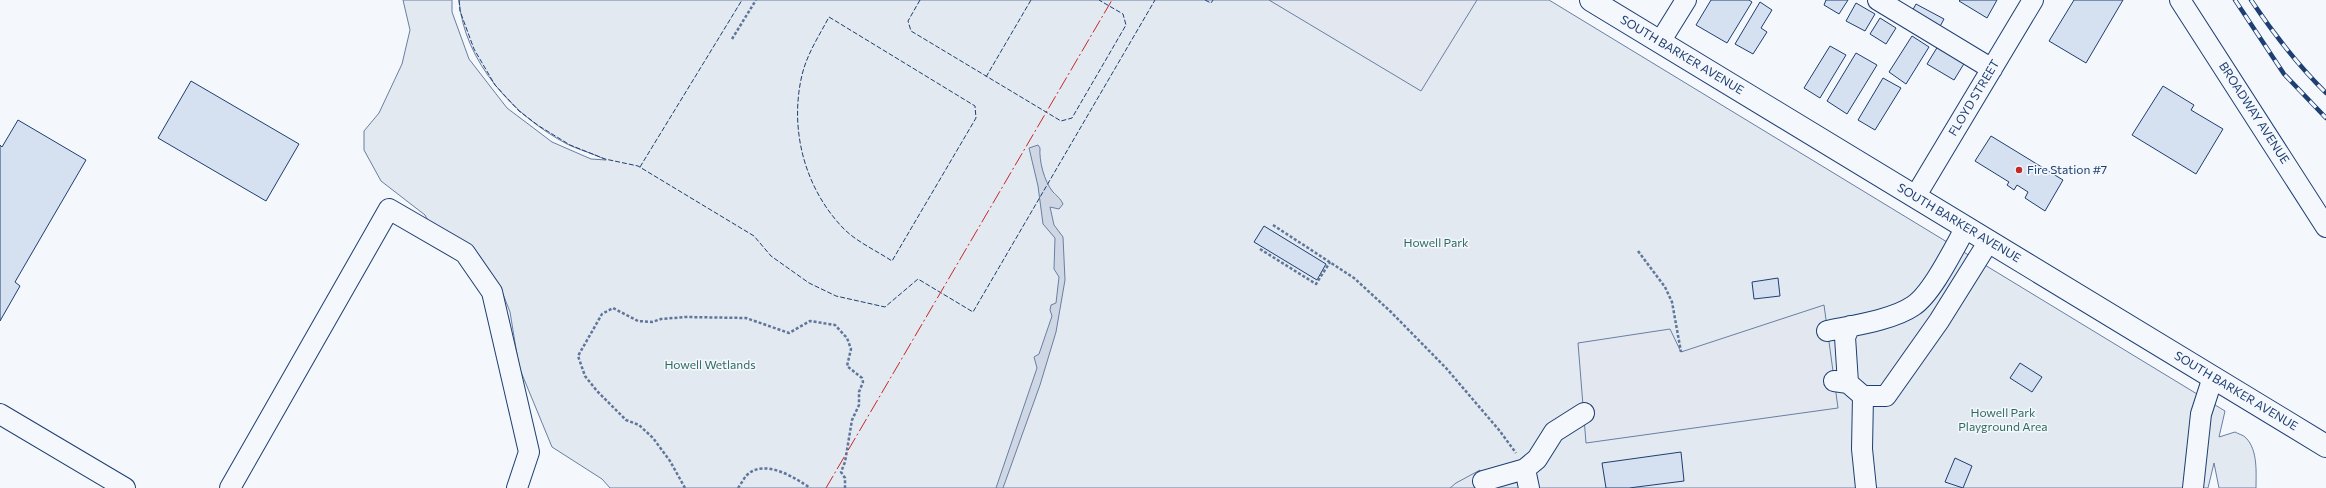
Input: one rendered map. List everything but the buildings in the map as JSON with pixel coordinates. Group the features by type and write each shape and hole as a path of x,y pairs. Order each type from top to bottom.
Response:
{"main road":[{"name":"SOUTH BARKER AVENUE","path":"1591,0 2326,446"}],"street":[{"path":"1660,42 1686,0"},
{"path":"1878,0 1992,69"},
{"name":"FLOYD STREET","path":"1915,197 2033,0"},
{"name":"BROADWAY AVENUE","path":"2180,0 2326,227"},
{"path":"230,488 388,209 465,253 492,292 529,452 518,488"},
{"path":"1828,330 1876,321 1913,306 1930,288 1966,227"},
{"path":"1848,387 1886,396 1939,321 1989,241"},
{"path":"1850,326 1845,337 1848,387 1862,449 1866,488"},
{"path":"2193,488 2201,414 2213,377"},
{"path":"1483,481 1527,478 1554,432 1584,413"},
{"path":"0,414 125,488"}],"path":[{"path":"732,39 756,0"},
{"path":"1273,225 1354,278 1390,311 1446,368 1500,430 1527,478"},
{"path":"1260,249 1316,284 1330,262"},
{"path":"1638,251 1665,287 1672,302 1681,352"},
{"path":"685,488 670,461 653,438 639,426 626,420 616,412 585,376 578,356 602,314 613,308 638,321 652,322 661,319 685,317 746,318 789,333 810,321 835,325 847,338 851,349 847,366 862,378 863,382 859,392 859,405 852,420 845,462 841,472 845,478 845,488"},
{"path":"738,488 748,474 757,470 776,470 794,477 810,488"}],"green space":[{"path":"403,0 452,0 452,12 469,59 507,108 552,142 591,159 606,160 567,144 547,132 528,118 495,85 481,65 471,45 463,23 459,0 1549,0 2225,411 2219,437 2235,432 2245,437 2250,443 2256,462 2256,488 2219,488 2214,463 2208,488 610,488 602,479 552,447 519,367 510,312 501,289 435,234 425,215 381,181 364,150 364,131 379,113 402,64 410,30"}],"shaded area":[{"path":"1269,0 1477,0 1421,91"},
{"path":"1038,145 1040,148 1040,159 1047,182 1063,204 1059,209 1050,207 1054,225 1063,237 1065,280 1056,332 1040,385 1003,488 996,488 1037,368 1034,357 1039,354 1052,316 1050,310 1051,305 1056,303 1059,277 1054,269 1055,238 1043,224 1038,186 1029,148"},
{"path":"1824,305 1838,408 1586,443 1578,343 1670,329 1681,352"},
{"path":"1480,470 1486,488 1450,488 1456,483"}],"railway":[{"path":"2235,0 2284,74 2326,118"},
{"path":"2251,0 2286,48 2326,93"}],"fence":[{"path":"459,0 460,11 474,49 495,85 519,111 539,126 570,145 605,159 638,166 754,236 771,256 809,283 836,296 885,307 918,279 973,312 1155,0"},
{"path":"640,167 742,0"},
{"path":"920,0 908,21 911,31 1061,121 1072,118 1126,25 1123,14 1099,0"},
{"path":"986,77 1031,0"},
{"path":"1205,0 1211,3 1213,0"},
{"path":"829,17 975,106 976,118 892,261 849,234 830,213 819,196 810,177 804,158 799,137 798,96 804,67 810,52 829,17"}],"power":[{"path":"826,488 1112,0"}],"place":[{"name":"Fire Station #7","path":"2019,170"}],"park label":[{"name":"Howell Park","path":"1436,243"},
{"name":"Howell Wetlands","path":"710,365"},
{"name":"Howell Park Playground Area","path":"2003,420"}]}
